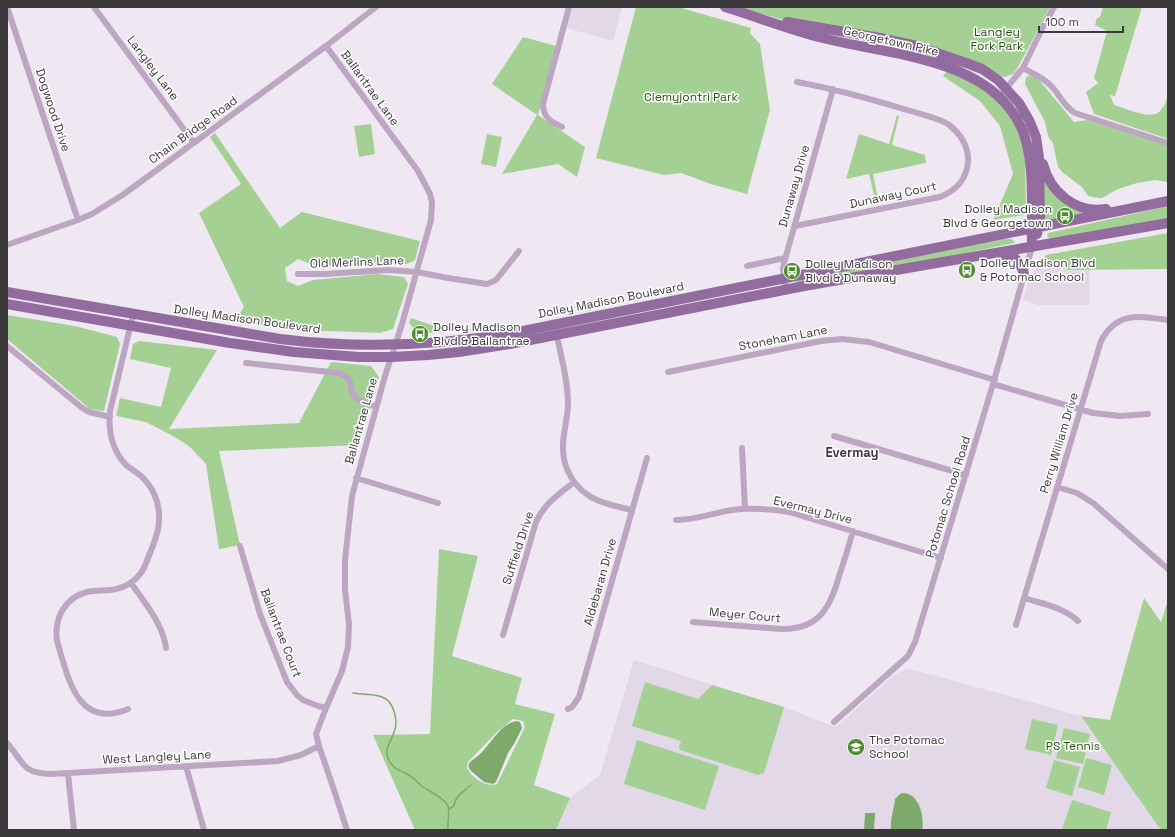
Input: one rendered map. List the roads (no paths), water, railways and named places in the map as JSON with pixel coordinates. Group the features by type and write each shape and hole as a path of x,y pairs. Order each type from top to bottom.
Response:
{"main road":[{"name":"Georgetown Pike","path":"725,7 814,36 913,57 973,78 989,88 1007,105 1018,121 1027,144 1030,163 1035,229 1032,247"},
{"name":"Georgetown Pike","path":"755,16 880,38 924,48 982,69 993,76 1016,98 1032,126 1038,144 1040,220 1035,229"},
{"path":"1038,144 1049,181 1062,196 1073,204 1098,210 1156,203"},
{"name":"Dolley Madison Boulevard","path":"7,292 133,315 292,341 395,345 465,340 554,325 1168,201"},
{"name":"Dolley Madison Boulevard","path":"7,304 288,352 391,357 464,352 786,290 1168,223"},
{"path":"986,255 1014,257 1020,263 1024,274"}],"street":[{"name":"Dogwood Drive","path":"7,7 78,220"},
{"name":"Langley Lane","path":"94,7 194,143"},
{"name":"Chain Bridge Road","path":"7,245 92,214 124,194 326,46 376,7"},
{"path":"562,127 548,118 543,111 543,104 570,7"},
{"path":"999,96 1023,68 1054,7"},
{"name":"Ballantrae Lane","path":"326,46 412,163 427,186 432,202 432,220 356,478 349,514 344,560 349,630 348,647 342,670 317,728 316,734 347,830"},
{"path":"1023,68 1047,82 1054,89 1068,109 1075,113 1168,143"},
{"name":"Dunaway Court","path":"795,226 940,197 953,191 958,186 965,173 968,158 965,144 957,132 947,124 921,114 833,89 797,82"},
{"name":"Dunaway Drive","path":"786,290 783,269 785,258 833,89"},
{"name":"Potomac School Road","path":"834,722 908,656 915,642 994,382 1032,247"},
{"name":"Old Merlins Lane","path":"298,274 325,274 375,270 417,272 487,284 496,280 519,251"},
{"path":"747,266 785,258"},
{"path":"128,709 121,712 106,714 92,710 80,701 72,689 56,634 58,618 61,611 73,598 87,592 120,588 131,583 137,577 146,564 158,530 159,511 155,495 140,475 127,465 116,452 110,435 110,417 133,315"},
{"name":"Perry William Drive","path":"1016,625 1101,341 1109,328 1122,319 1136,316 1168,320"},
{"path":"554,325 568,394 567,418 563,439 564,457 568,470 574,482 581,489 596,499 632,510"},
{"name":"Stoneham Lane","path":"668,372 822,341 842,339 869,342 1080,410 1120,416 1148,414"},
{"path":"7,346 81,407 94,414 110,417"},
{"path":"246,363 339,373 344,375 350,381 352,392 356,399 376,407"},
{"path":"834,436 966,475"},
{"path":"742,448 745,509"},
{"name":"Aldebaran Drive","path":"568,709 579,697 647,458"},
{"path":"356,478 438,503"},
{"name":"Suffield Drive","path":"503,634 538,518 545,506 552,499 574,482"},
{"path":"1057,487 1076,493 1093,503 1168,569"},
{"name":"Evermay Drive","path":"676,520 696,518 731,510 760,509 788,512 941,558"},
{"name":"Meyer Court","path":"693,622 781,629 795,628 811,622 824,611 834,596 853,531"},
{"name":"Ballantrae Court","path":"240,546 251,588 287,682 297,696 303,700 326,708"},
{"path":"131,583 159,626 166,648"},
{"path":"1024,598 1059,608 1067,612 1078,621"},
{"name":"West Langley Lane","path":"7,743 20,761 31,770 45,774 68,774 278,761 301,755 319,746"},
{"path":"186,766 204,830"},
{"path":"68,774 74,830"}],"waterway":[{"path":"353,693 379,696 390,703 395,713 396,725 387,749 387,756 395,768 411,777 446,802 449,809 448,830"},
{"path":"449,809 454,806 458,796 471,785"}],"place":[{"name":"Dolley Madison Blvd & Georgetown","path":"1065,216"},
{"name":"Dolley Madison Blvd & Potomac School","path":"967,270"},
{"name":"Dolley Madison Blvd & Dunaway","path":"792,271"},
{"name":"Dolley Madison Blvd & Ballantrae","path":"420,334"},
{"name":"The Potomac School","path":"856,747"}],"district":[{"name":"Evermay","path":"852,452"}],"park label":[{"name":"Langley Fork Park","path":"997,39"},
{"name":"Clemyjontri Park","path":"691,97"},
{"name":"PS Tennis","path":"1073,746"}]}
